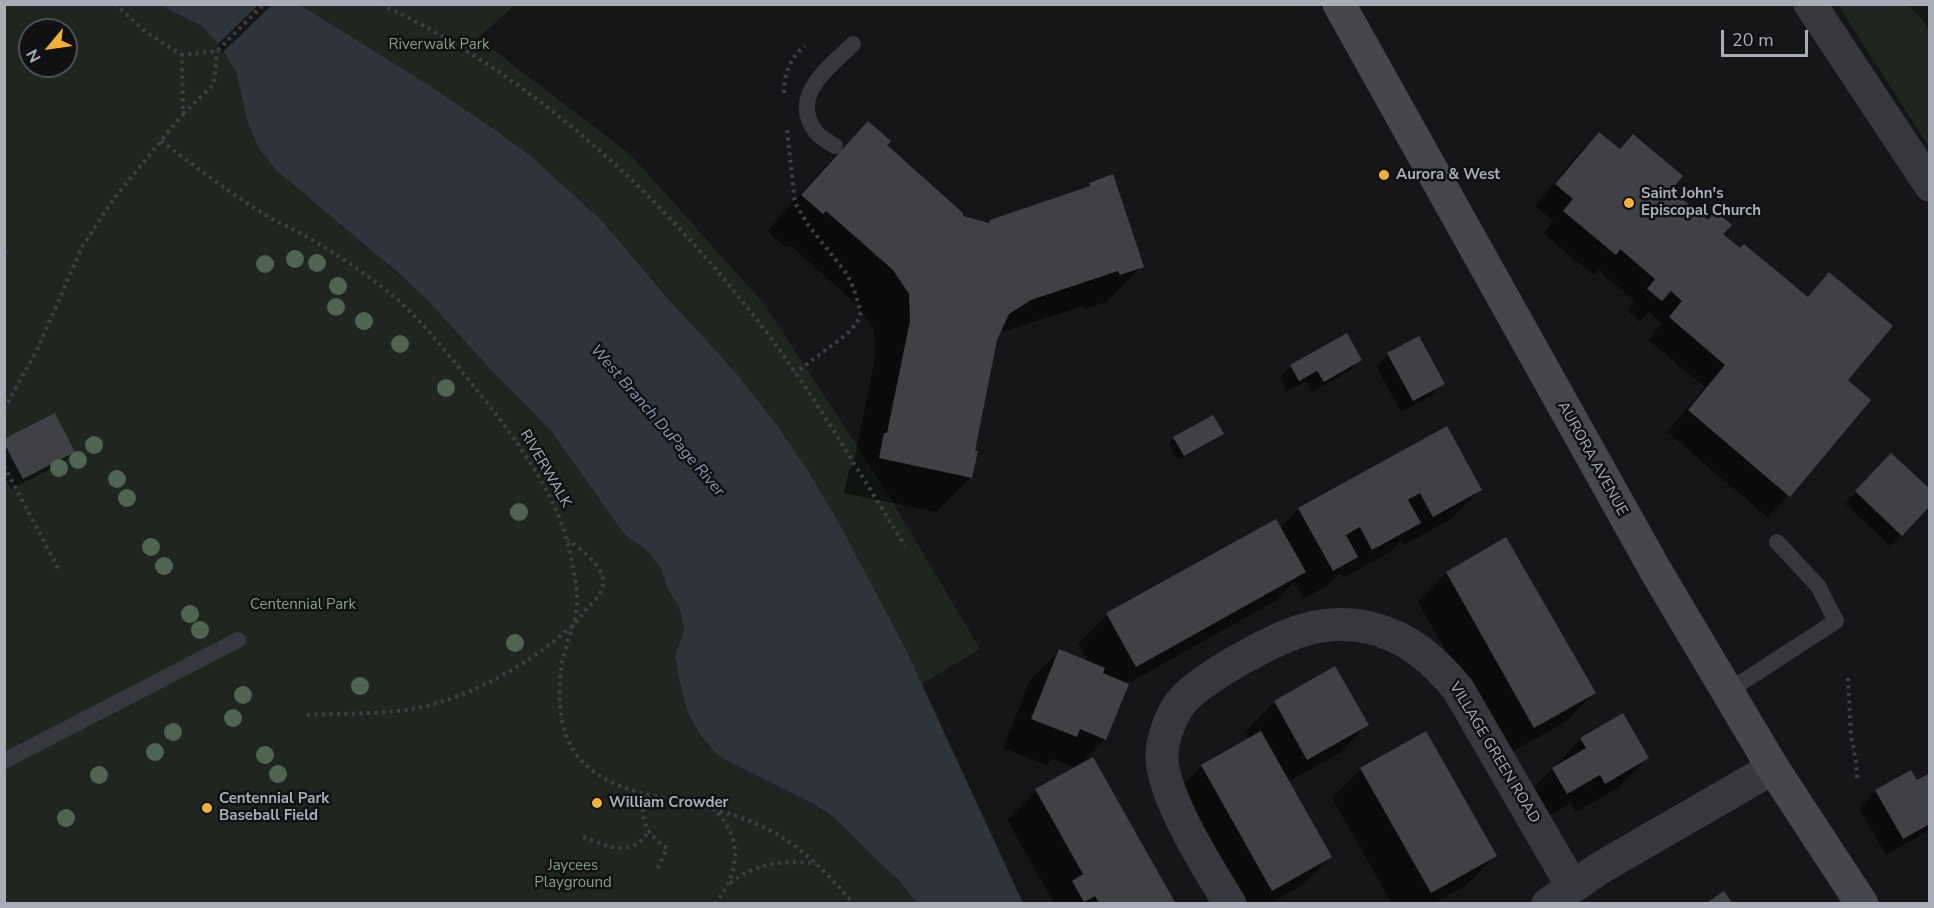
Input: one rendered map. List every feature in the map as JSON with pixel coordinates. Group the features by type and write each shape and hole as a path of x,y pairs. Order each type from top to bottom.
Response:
{"main road":[{"name":"AURORA AVENUE","path":"1339,4 1594,464 1773,768 1862,903"}],"street":[{"path":"1810,4 1929,185"},
{"name":"VILLAGE GREEN ROAD","path":"1230,903 1168,791 1162,757 1164,742 1177,707 1195,687 1283,638 1304,630 1328,625 1363,627 1389,634 1411,644 1440,667 1458,689 1560,894 1773,768"}],"lane":[{"path":"835,146 816,133 809,119 807,100 812,84 853,44"},
{"path":"1727,692 1836,621 1818,586 1777,542"},
{"path":"4,761 238,640"}],"path":[{"path":"116,4 146,32 182,55 217,51 264,4"},
{"path":"381,4 438,35 503,75 583,135 658,206 739,297 795,373 905,546"},
{"path":"784,95 784,85 791,61 794,54 805,46"},
{"path":"4,409 22,381 37,350 82,247 115,197 183,114 214,84 217,51"},
{"path":"182,55 183,114"},
{"path":"787,125 795,203 809,226 847,274 854,287 861,312 857,323 847,334 795,373"},
{"name":"RIVERWALK","path":"162,141 230,192 265,215 306,236 348,262 389,293 453,361 511,433 552,500 567,539 574,568 577,604 562,663 561,687 561,709 570,745 603,778 644,794 716,810 759,825 779,835 817,863 854,903"},
{"path":"4,466 58,568"},
{"path":"308,715 405,710 426,706 489,682 547,646 572,627 596,600 602,589 603,578 588,556 567,539"},
{"path":"1848,678 1851,736 1857,781"},
{"path":"644,794 643,820 648,832 656,842 667,848 656,872"},
{"path":"715,903 729,883 734,870 735,858 733,834 727,822 716,810"},
{"path":"583,837 617,848 627,848 643,839 648,832"},
{"path":"729,883 746,872 765,865 793,862 817,863"}],"green space":[{"name":"Centennial Park","path":"5,4 160,5 202,26 222,49 236,72 248,123 258,147 429,302 551,431 624,534 647,551 662,570 667,589 679,606 684,631 675,656 811,802 867,849 917,903 5,904"},
{"name":"Riverwalk Park","path":"300,5 515,5 478,38 631,155 765,305 880,481 980,649 922,684 844,532 700,334 630,253 328,23"},
{"path":"1838,5 1907,5 1923,20 1929,32 1929,147"}],"water":[{"name":"West Branch DuPage River","path":"160,5 300,5 424,82 498,132 533,158 602,221 734,371 773,420 805,466 844,532 906,650 1023,903 917,903 898,880 832,816 811,802 719,756 701,736 688,713 675,656 684,630 679,606 667,589 662,570 647,551 624,534 551,431 429,302 396,271 276,170 258,147 248,123 236,72 222,49 202,26"}],"pier":[{"path":"259,4 272,5 222,53 216,46"}],"building":[{"path":"868,121 891,141 887,145 963,213 963,216 989,223 990,220 1090,186 1089,183 1113,174 1144,267 1120,275 1118,271 1031,300 1009,314 997,340 975,451 978,451 972,478 879,458 884,433 887,433 910,321 909,294 893,270 826,211 823,214 801,195"},
{"path":"1599,132 1620,149 1633,134 1683,176 1671,190 1708,220 1715,211 1732,225 1723,234 1740,248 1744,244 1808,297 1829,272 1893,326 1848,380 1871,400 1790,497 1688,410 1725,365 1669,317 1682,301 1671,291 1662,301 1647,289 1655,279 1620,249 1616,255 1563,211 1573,199 1555,184"},
{"path":"1347,333 1362,360 1324,382 1317,371 1299,381 1290,365"},
{"path":"1419,336 1445,384 1413,401 1387,353"},
{"path":"55,413 75,452 23,479 4,439"},
{"path":"1213,415 1224,434 1184,456 1173,437"},
{"path":"1447,426 1482,490 1433,517 1420,493 1408,500 1421,523 1372,550 1360,527 1346,535 1358,557 1333,571 1298,508"},
{"path":"1891,453 1930,489 1930,506 1902,536 1855,491"},
{"path":"1276,519 1306,572 1136,667 1106,613"},
{"path":"1506,537 1596,693 1534,728 1446,572"},
{"path":"1059,649 1105,668 1103,673 1129,684 1106,740 1080,729 1077,737 1031,719"},
{"path":"1335,666 1369,725 1307,760 1274,701"},
{"path":"1623,713 1649,758 1605,784 1600,775 1567,794 1552,768 1586,748 1580,738"},
{"path":"1261,731 1332,857 1272,891 1201,765"},
{"path":"1426,731 1497,856 1431,893 1360,768"},
{"path":"1093,757 1176,904 1099,904 1095,896 1084,902 1072,881 1083,874 1035,789"},
{"path":"1911,770 1917,780 1930,773 1930,824 1903,839 1875,790"},
{"path":"1724,891 1733,904 1705,904"}],"place":[{"name":"Aurora & West","path":"1384,175"},
{"name":"Saint John's Episcopal Church","path":"1629,203"},
{"name":"William Crowder","path":"597,803"},
{"name":"Centennial Park Baseball Field","path":"207,808"}],"park label":[{"name":"Jaycees Playground","path":"573,874"}]}
